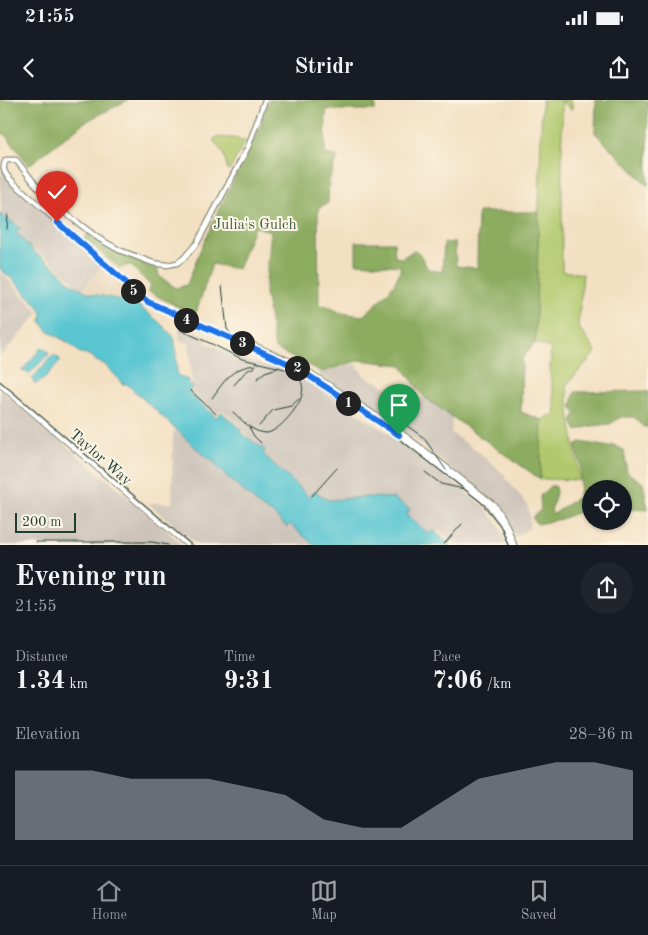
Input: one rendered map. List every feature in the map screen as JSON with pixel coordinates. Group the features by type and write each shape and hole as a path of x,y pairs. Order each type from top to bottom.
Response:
{"main road":[{"path":"4,166 18,162 27,176 48,200 98,238 119,250 153,263 172,264 184,258 198,243 248,147 265,100"},
{"path":"4,166 143,297 296,364 396,429 487,499 502,516 512,545"}],"street":[{"name":"Taylor Way","path":"0,385 187,545"}],"shaded area":[{"path":"0,172 103,265 82,290 51,261 28,246 16,232 20,228 17,224 4,218 1,214"},
{"path":"103,265 145,302 140,307 135,303 82,290"},
{"path":"0,271 39,313 0,357"},
{"path":"179,327 208,336 206,342 247,361 265,366 285,368 398,439 484,506 499,526 506,545 456,545 439,531 436,533 433,530 429,534 406,515 410,509 393,498 365,497 328,500 315,491 309,497 262,454 260,446 255,445 243,431 242,427 222,410 216,414 191,392 189,343 179,341"},
{"path":"356,364 364,376 414,400 428,397 453,414 451,433 476,450 505,475 506,479 527,504 530,516 529,529 515,536 504,516 483,493 406,433 317,374"},
{"path":"0,389 136,504 183,545 0,545"},
{"path":"176,430 211,461 213,460 216,463 215,465 252,500 276,517 290,523 314,545 198,545 148,503 172,503 173,433"}],"green space":[{"path":"0,100 128,100 85,122 29,165 5,134 0,133"},
{"name":"Julia's Gulch","path":"269,100 375,100 375,110 326,110 325,154 338,157 329,180 328,203 318,208 319,303 322,306 325,305 341,313 363,316 387,294 396,281 401,266 356,263 356,242 394,242 395,257 402,258 414,250 419,253 428,269 442,272 444,243 455,242 456,266 477,268 478,212 539,212 535,343 522,359 521,412 542,420 540,479 424,397 401,365 360,360 322,372 275,349 265,292 271,231 254,227 238,269 212,264 195,316 148,291 151,286 130,265 119,268 84,238 87,233 107,246 157,266 159,276 176,288 187,285 219,209 258,132"},
{"path":"542,100 571,100 572,102 572,110 562,101 562,271 583,274 578,326 596,352 567,384 569,412 580,480 540,479 542,420 556,413 550,373 551,348 535,343"},
{"path":"596,100 648,101 648,186 595,133"},
{"path":"216,137 245,140 230,170 227,170 223,154 213,141"},
{"path":"648,391 648,427 644,427 634,417 621,417 610,424 591,426 577,431 572,421 576,413 571,407 575,392"},
{"path":"580,442 609,447 613,445 624,450 627,472 643,483 648,510 632,509 632,480 582,480 582,511 561,519 537,524 533,520 533,516 541,510 540,496 550,486 555,486 556,493 551,511 554,514 579,496 581,469 576,446"}],"water":[{"path":"0,213 4,218 20,228 16,232 34,252 56,268 71,283 89,293 135,303 159,322 173,336 177,372 179,376 188,380 189,384 193,387 188,392 216,417 221,412 241,429 240,432 265,450 263,454 309,497 315,491 328,500 365,497 393,498 410,509 406,515 429,534 433,530 450,545 314,545 290,524 287,527 271,512 262,508 214,465 216,463 206,457 128,385 124,383 124,385 104,364 96,361 92,356 78,352 69,343 48,331 41,322 42,313 38,306 0,269"},
{"path":"42,347 49,352 48,355 28,374 25,370 22,371"},
{"path":"52,356 56,356 60,361 43,380 35,384 32,379"}],"railway":[{"path":"7,229 8,214"},
{"path":"222,286 227,329 238,343"},
{"path":"180,330 242,359 285,369"},
{"path":"215,334 294,369 335,398 394,435 480,501 502,528 508,545"},
{"path":"212,398 225,380 235,372 241,368 256,365"},
{"path":"234,385 246,371 255,367"},
{"path":"257,379 265,372 278,368"},
{"path":"233,412 248,426 257,431 271,432 288,418 301,399 302,385 295,373"},
{"path":"0,381 192,545"},
{"path":"190,390 216,414"},
{"path":"259,426 273,410 291,406 299,399"},
{"path":"406,425 424,438 446,470"},
{"path":"249,427 261,443"},
{"path":"312,496 337,468"},
{"path":"425,472 441,484 464,489"},
{"path":"444,544 462,524"},
{"path":"36,542 152,542 168,545"}],"route":[{"path":"57,222 148,302 294,366 343,400 399,435"}]}
